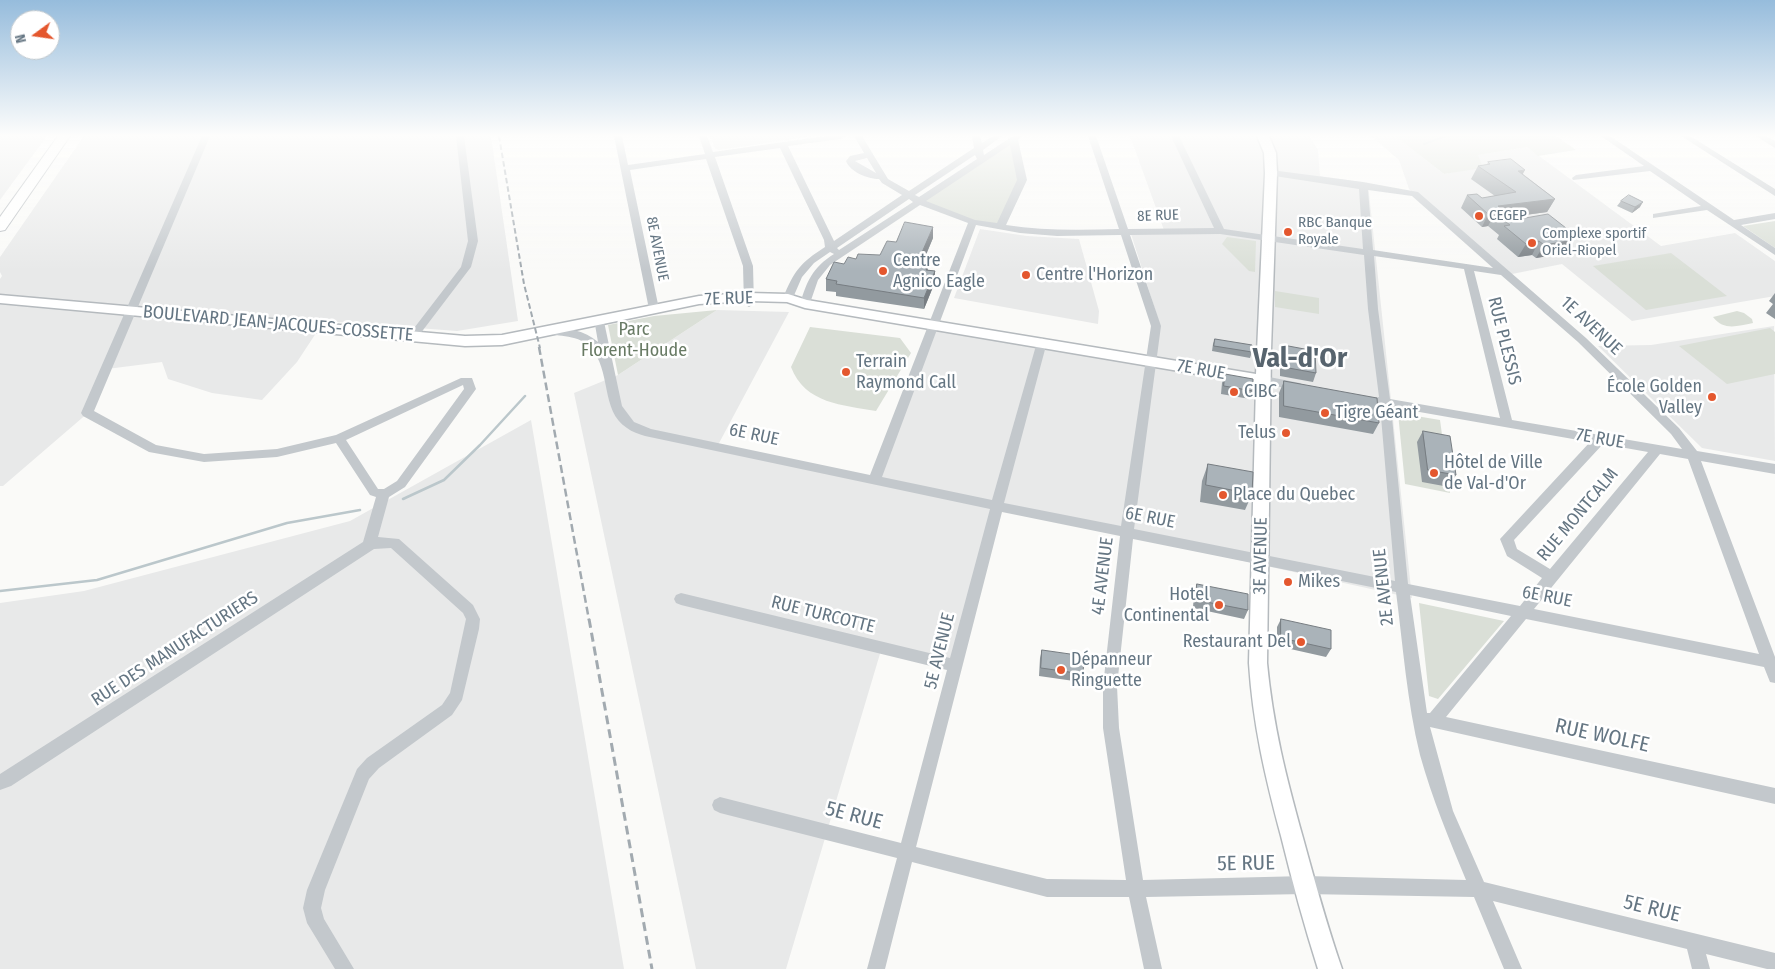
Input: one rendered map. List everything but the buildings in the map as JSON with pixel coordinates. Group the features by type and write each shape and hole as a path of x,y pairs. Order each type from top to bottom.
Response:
{"highway":[{"path":"0,226 32,181"}],"main road":[{"name":"3E AVENUE","path":"1271,181 1258,663 1261,704 1270,756 1314,921 1330,969"},
{"name":"BOULEVARD JEAN-JACQUES-COSSETTE","path":"1,298 132,312 465,341 502,340 550,330"},
{"name":"7E RUE","path":"550,330 654,309 788,298 805,304"},
{"name":"7E RUE","path":"749,301 805,304 1264,380"}],"street":[{"path":"187,181 132,312 87,412 153,448 204,458 277,453 339,438 461,382 468,381 470,388 401,484 390,492 383,494 374,492 339,438"},
{"path":"413,336 466,267 474,241 466,181"},
{"name":"8E AVENUE","path":"629,181 654,309"},
{"path":"718,181 748,266 749,301"},
{"path":"801,181 829,240 830,248"},
{"name":"8E RUE","path":"885,181 920,202 973,222 1000,227 1057,233 1220,231 1503,272"},
{"path":"788,298 802,269 810,261 908,195 932,181"},
{"path":"805,304 813,279 819,270 840,254 920,202 946,181"},
{"path":"1000,227 1021,181"},
{"name":"4E AVENUE","path":"1107,181 1156,326 1127,533 1110,686 1111,728 1136,889 1153,969"},
{"path":"1197,181 1220,231"},
{"path":"1334,181 1363,185"},
{"path":"1671,181 1775,252"},
{"path":"1756,181 1775,193"},
{"name":"1E AVENUE","path":"1363,185 1415,194 1582,340 1675,431 1693,455 1772,662 1775,677"},
{"name":"2E AVENUE","path":"1363,185 1370,252 1373,309 1402,589 1427,720 1428,754 1445,810 1512,969"},
{"path":"1656,216 1709,207"},
{"path":"1733,223 1775,216"},
{"path":"875,479 973,222"},
{"path":"830,248 840,254"},
{"name":"RUE PLESSIS","path":"1468,267 1507,423"},
{"name":"6E RUE","path":"599,319 616,407 630,425 649,433 1127,533 1772,662"},
{"path":"550,330 586,336 598,348 608,365"},
{"name":"5E AVENUE","path":"876,969 905,852 1042,342"},
{"name":"7E RUE","path":"1264,380 1310,389"},
{"name":"7E RUE","path":"1366,399 1775,469"},
{"path":"1551,577 1512,552 1507,539 1600,439"},
{"name":"RUE MONTCALM","path":"1427,720 1523,611 1657,449"},
{"path":"369,545 383,494"},
{"name":"RUE DES MANUFACTURIERS","path":"0,782 5,781 369,545 377,542 394,543 468,609 473,619 472,629 457,695 453,703 447,710 373,763 363,774 316,890 312,908 316,923 345,969"},
{"name":"RUE TURCOTTE","path":"681,599 956,666"},
{"name":"RUE WOLFE","path":"1427,720 1775,796"},
{"name":"5E RUE","path":"720,805 1046,888 1136,889 1304,885 1478,889 1775,962"},
{"path":"1694,942 1701,969"}],"shaded area":[{"path":"0,181 14,181 0,200"},
{"path":"53,181 498,181 518,321 457,331 324,321 297,362 262,400 212,393 168,379 162,362 107,369 89,412 3,486 0,486 0,279 2,276 0,272 0,257"},
{"path":"1146,181 1356,181 1368,183 1412,598 998,507 957,667 882,647 786,969 696,969 574,393 618,375 717,310 789,312 718,445 875,480 937,325 1155,365 1159,322 1131,234 1165,233"},
{"path":"1406,181 1573,181 1661,246 1735,233 1775,261 1775,296 1632,321 1562,264 1507,275 1409,189"},
{"name":"Centre l'Horizon","path":"980,229 1027,236 1079,239 1099,311 1098,324 954,298"},
{"name":"École Golden Valley","path":"1774,326 1775,461 1702,448 1598,346 1651,345"},
{"path":"531,420 624,969 0,969 0,603 84,591 350,521"}],"green space":[{"path":"951,181 1021,181 1000,227 973,222 920,202"},
{"path":"1775,221 1775,248 1743,226"},
{"path":"1227,237 1256,241 1255,272 1249,271 1222,244"},
{"path":"1671,253 1727,296 1646,310 1593,266"},
{"path":"1275,291 1319,298 1319,314 1275,307"},
{"name":"Parc Florent-Houde","path":"717,310 618,375 608,325 654,316"},
{"path":"1737,311 1744,313 1752,319 1753,323 1726,326 1713,317"},
{"name":"Terrain Raymond Call","path":"810,327 900,338 911,353 876,411 826,401 815,396 797,379 791,367"},
{"path":"1770,328 1775,332 1775,374 1727,384 1679,346"},
{"path":"1398,413 1440,420 1450,493 1405,484"},
{"path":"1419,603 1504,621 1438,699 1429,696"}],"waterway":[{"path":"403,499 444,480 480,445 525,396"},
{"path":"0,591 97,580 287,523 360,510"}],"railway":[{"path":"507,181 524,284 540,348"},
{"path":"539,347 589,620"},
{"path":"589,619 652,969"}],"place":[{"name":"CEGEP","path":"1479,216"},
{"name":"RBC Banque Royale","path":"1288,232"},
{"name":"Complexe sportif Oriel-Riopel","path":"1532,243"},
{"name":"Centre Agnico Eagle","path":"883,271"},
{"name":"Centre l'Horizon","path":"1026,275"},
{"name":"Terrain Raymond Call","path":"846,372"},
{"name":"CIBC","path":"1234,392"},
{"name":"École Golden Valley","path":"1712,397"},
{"name":"Tigre Géant","path":"1325,413"},
{"name":"Telus","path":"1286,433"},
{"name":"Hôtel de Ville de Val-d'Or","path":"1434,473"},
{"name":"Place du Quebec","path":"1223,495"},
{"name":"Mikes","path":"1288,582"},
{"name":"Hotel Continental","path":"1219,605"},
{"name":"Restaurant Del","path":"1301,642"},
{"name":"Dépanneur Ringuette","path":"1061,670"}],"district":[{"name":"Val-d'Or","path":"1300,359"}]}
